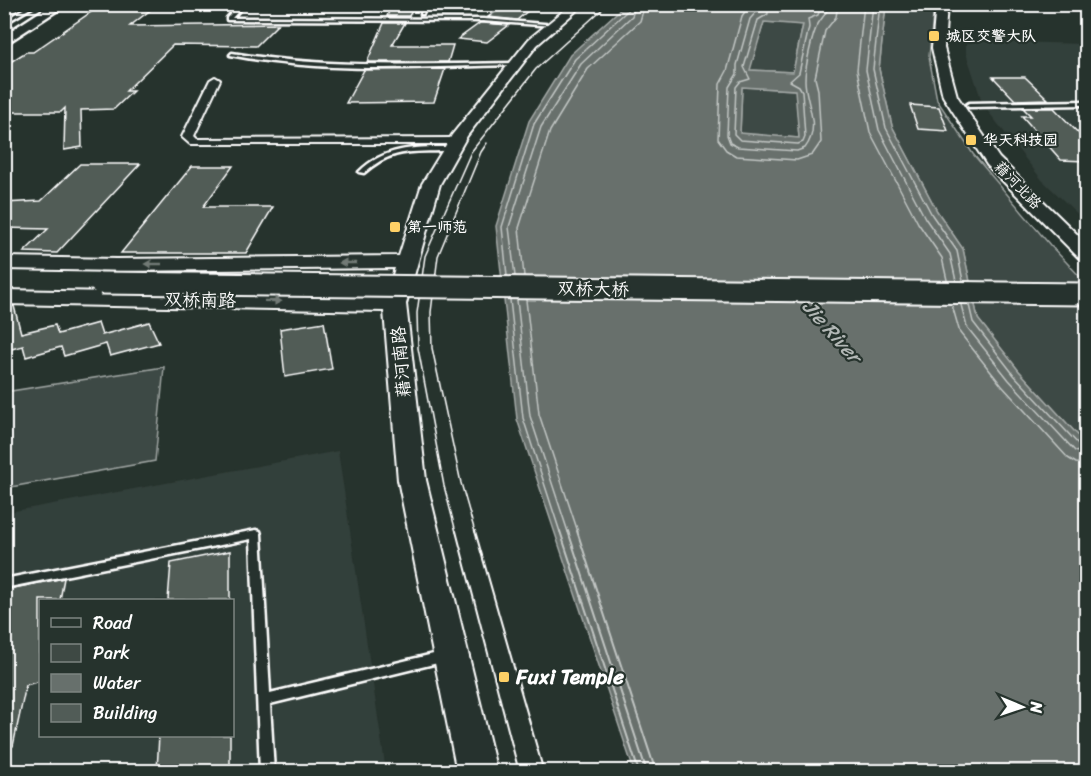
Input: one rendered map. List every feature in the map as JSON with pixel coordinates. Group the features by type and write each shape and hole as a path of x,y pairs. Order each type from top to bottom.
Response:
{"main road":[{"path":"4,33 50,4"},
{"path":"4,41 61,4"},
{"name":"藉河南路","path":"477,771 412,480 395,304 431,183 455,145 533,42 579,4"},
{"name":"藉河北路","path":"942,4 938,48 950,96 993,161 1086,254"},
{"name":"藉河北路","path":"952,4 950,49 963,97 1008,161 1086,237"},
{"path":"4,263 117,265 407,262"},
{"name":"双桥大桥","path":"4,283 1086,294"},
{"name":"双桥南路","path":"4,297 395,304"}],"street":[{"path":"215,80 188,137 194,142 455,145"}],"lane":[{"path":"4,23 35,4"},
{"path":"243,4 228,19 483,20 554,25"},
{"path":"422,13 426,4"},
{"path":"232,54 298,65 346,67 517,64"},
{"path":"969,105 1086,103"},
{"path":"362,172 372,161 389,153 455,145"},
{"path":"4,584 256,534 267,771"},
{"path":"264,700 451,655"}],"shaded area":[{"path":"966,41 1086,44 1086,222 1042,180 983,105 966,53"},
{"path":"338,451 386,771 5,771 4,513"}],"green space":[{"path":"886,5 934,5 929,57 937,100 973,154 1050,245 1086,283 1086,444 1019,371 978,319 963,249 937,211 892,126 879,69"},
{"path":"764,22 803,24 793,72 749,70"},
{"path":"742,87 796,90 799,138 740,134"},
{"path":"164,367 155,461 5,488 5,392"}],"water":[{"name":"Jie River","path":"774,4 772,8 813,11 817,5 886,5 879,69 892,126 937,211 963,249 978,319 1019,371 1086,444 1086,771 634,771 517,419 496,226 529,121 570,55 625,5","holes":["764,22 803,25 793,72 750,70","742,87 795,90 799,138 740,133"]}],"building":[{"path":"392,4 416,4 409,16 387,16"},
{"path":"507,4 536,4 517,20 488,17"},
{"path":"97,8 153,8 130,26 278,24 256,46 173,45 126,91 133,91 114,109 81,110 82,147 64,150 65,108 61,112 4,112 4,66 26,52 33,52"},
{"path":"384,23 405,23 392,45 453,45 448,62 367,62"},
{"path":"480,23 509,25 487,42 458,39"},
{"path":"445,69 434,102 346,103 364,70"},
{"path":"993,77 1025,77 1048,99 1015,100"},
{"path":"910,105 939,107 948,131 918,129"},
{"path":"1023,108 1054,108 1086,141 1086,161 1061,160 1022,116 1031,116"},
{"path":"80,164 140,164 57,253 24,252 48,229 4,228 4,203 41,201"},
{"path":"192,166 233,166 203,207 273,207 246,253 121,253"},
{"path":"4,306 14,306 21,333 55,325 58,334 98,323 102,335 149,322 159,343 110,356 106,344 64,356 61,347 26,357 23,346 4,351"},
{"path":"324,322 332,369 285,377 280,329"},
{"path":"230,551 230,599 168,599 171,563"},
{"path":"64,578 60,599 39,599 39,681 26,685 13,746 4,745 4,590"},
{"path":"159,737 230,737 230,771 157,771"}],"tram line":[{"path":"456,532 444,486 418,348 417,313 425,256 471,152 536,69 608,4"},
{"path":"475,532 461,483 432,348 431,312 438,256 481,152 487,143"},
{"path":"456,531 519,772"},
{"path":"475,531 544,772"}],"place":[{"name":"城区交警大队","path":"934,36"},
{"name":"华天科技园","path":"971,140"},
{"name":"第一师范","path":"395,227"},
{"name":"Fuxi Temple","path":"504,677"}]}
